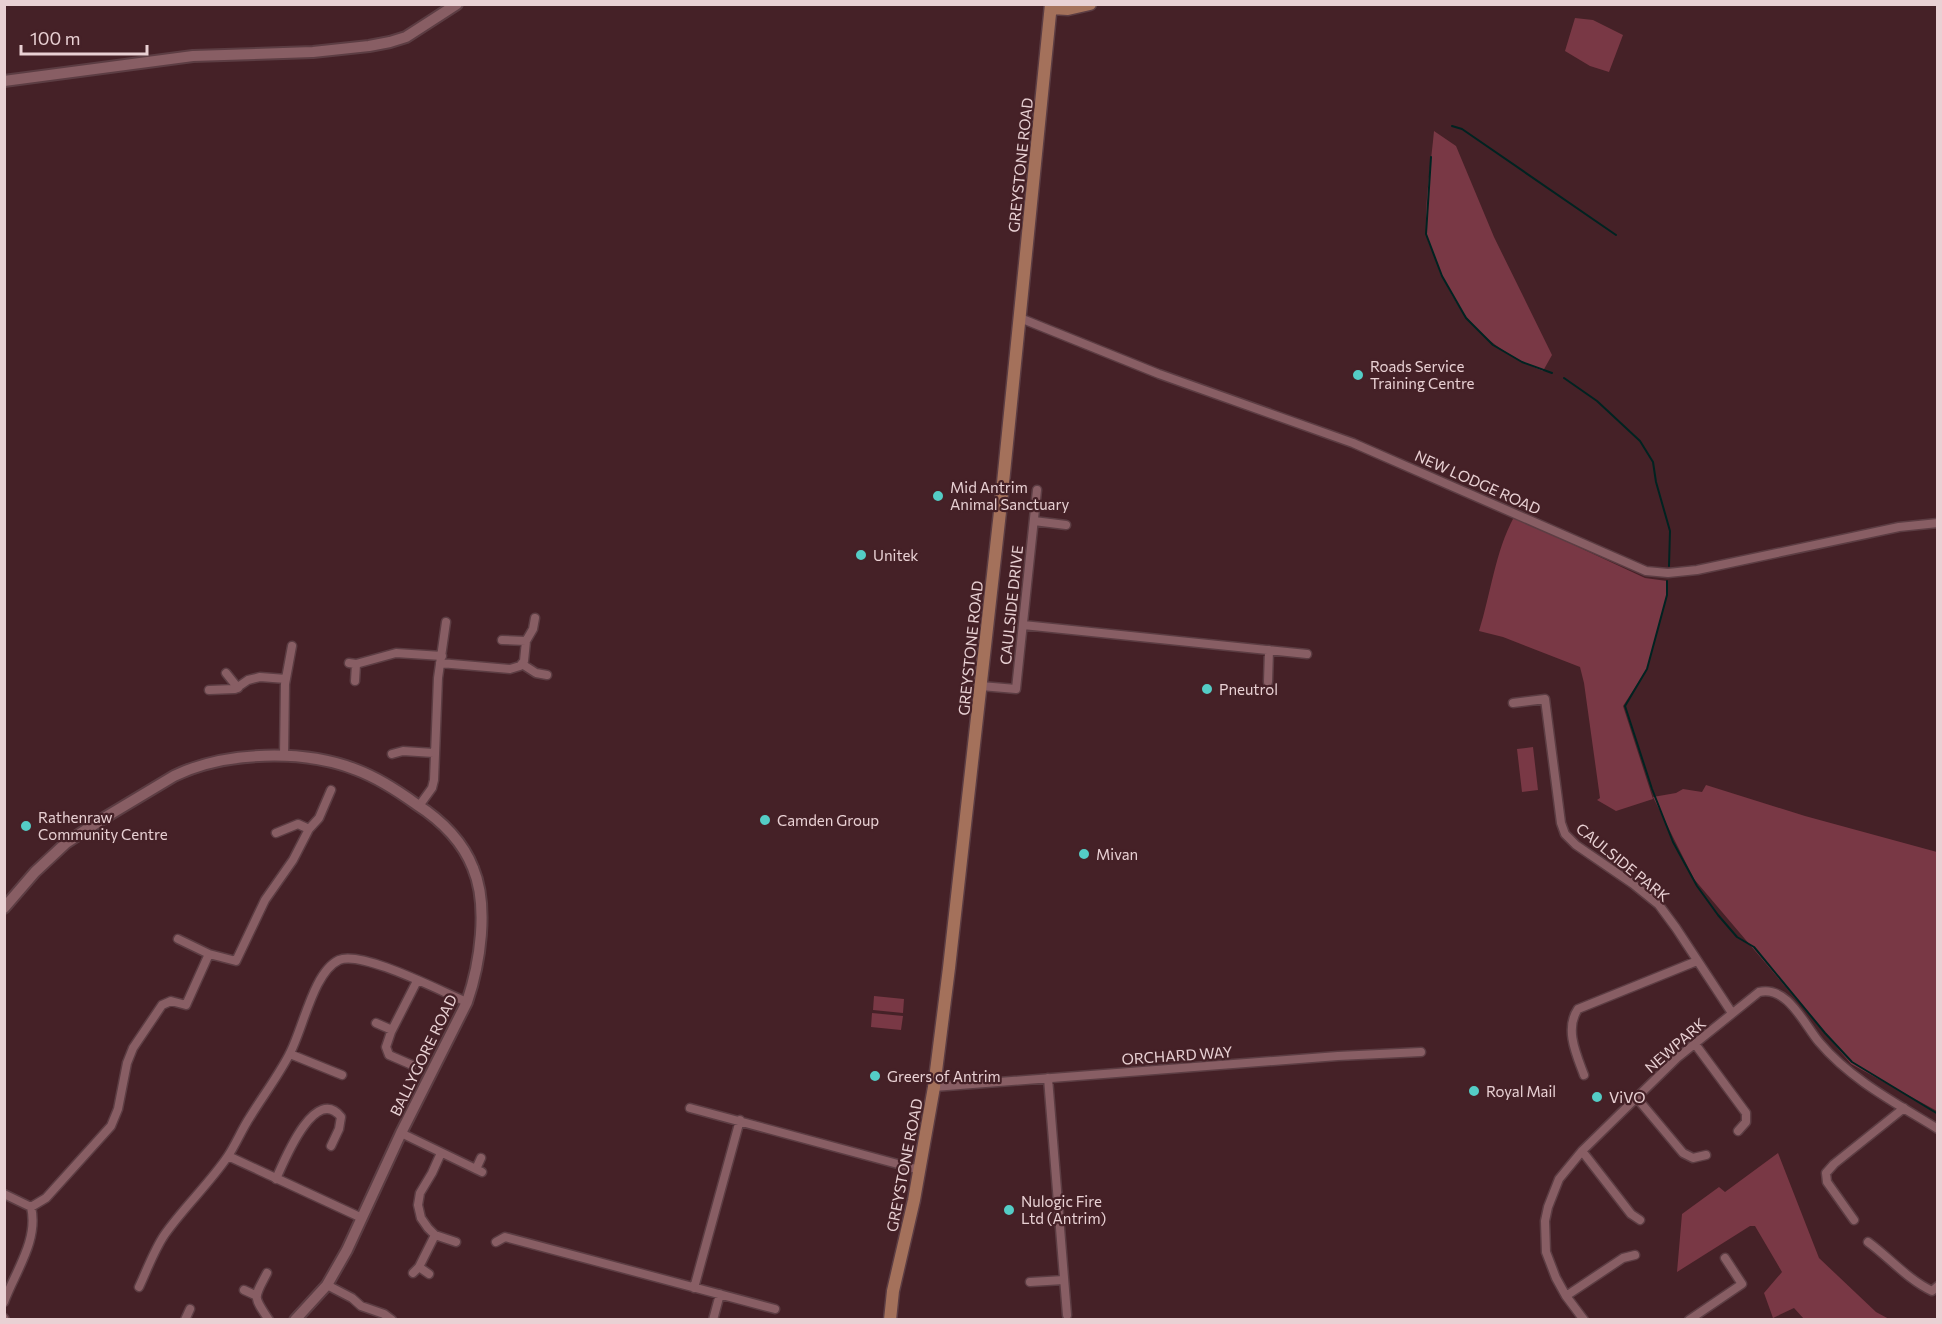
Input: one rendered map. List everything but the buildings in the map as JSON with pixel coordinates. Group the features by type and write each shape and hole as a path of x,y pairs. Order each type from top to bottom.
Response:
{"main road":[{"path":"1051,7 1068,9 1090,4"},
{"name":"GREYSTONE ROAD","path":"890,1320 893,1291 920,1170 934,1087 981,686 1051,7"},
{"name":"GREYSTONE ROAD","path":"880,1320 893,1291"}],"street":[{"path":"4,81 193,56 313,52 369,46 406,37 457,4"},
{"name":"NEW LODGE ROAD","path":"1020,318 1159,374 1353,443 1646,572 1668,573 1697,570 1899,527 1938,523"},
{"name":"CAULSIDE DRIVE","path":"981,686 1016,688 1037,490"},
{"path":"1034,521 1066,525"},
{"path":"355,681 352,663 396,653 503,669 517,668 522,664 525,656 526,641 533,629 535,618"},
{"path":"419,806 433,783 437,683 446,622"},
{"path":"1023,625 1307,654"},
{"path":"502,640 526,641"},
{"path":"284,756 286,679 292,646"},
{"path":"1268,682 1269,650"},
{"path":"522,664 536,673 547,675"},
{"path":"226,673 238,688"},
{"path":"209,690 231,690 254,678 286,679"},
{"name":"CAULSIDE PARK","path":"1513,703 1545,699 1561,823 1565,834 1576,845 1659,905 1732,1013"},
{"path":"392,754 403,751 434,753"},
{"name":"BALLYGORE ROAD","path":"4,908 35,872 66,843 174,776 190,768 225,760 284,756 321,760 356,769 386,784 419,806 443,824 458,842 474,868 481,908 481,933 474,977 467,1002 401,1133 347,1250 327,1285 295,1320"},
{"path":"178,939 209,954 236,961 265,900 293,860 309,829 319,818 331,790"},
{"path":"276,833 298,825 309,829"},
{"path":"32,1207 46,1198 111,1126 118,1109 124,1075 133,1048 164,1003 171,1001 184,1006 187,1003 209,954"},
{"path":"139,1287 164,1235 228,1156 290,1054 321,978 332,965 349,957 361,959 467,1002"},
{"path":"1584,1075 1573,1044 1573,1020 1578,1010 1696,962"},
{"path":"412,1065 389,1055 386,1047 417,981"},
{"name":"NEWPARK","path":"1584,1320 1566,1296 1546,1252 1545,1221 1559,1179 1582,1151 1636,1097 1695,1044 1759,993 1769,991 1786,999 1834,1059 1863,1082 1938,1129"},
{"path":"376,1023 392,1030"},
{"path":"1695,1044 1746,1113 1746,1124 1738,1131"},
{"name":"ORCHARD WAY","path":"934,1087 1338,1056 1421,1052"},
{"path":"290,1054 342,1075"},
{"path":"1048,1078 1067,1315"},
{"path":"1636,1097 1683,1153 1696,1158 1706,1155"},
{"path":"690,1108 920,1170"},
{"path":"1854,1220 1827,1182 1826,1173 1904,1108"},
{"path":"276,1179 300,1132 311,1116 320,1110 332,1111 341,1117 339,1129 331,1146"},
{"path":"694,1288 740,1120"},
{"path":"401,1133 479,1171 481,1158"},
{"path":"1582,1151 1631,1214 1640,1220"},
{"path":"441,1153 420,1193 418,1204 421,1218 428,1228 435,1234 456,1242"},
{"path":"228,1156 362,1218"},
{"path":"5,1196 32,1207"},
{"path":"4,1302 27,1251 33,1220 32,1207"},
{"path":"429,1274 416,1270 435,1234"},
{"path":"496,1242 505,1237 775,1309"},
{"path":"1868,1242 1918,1284 1932,1291 1938,1286"},
{"path":"1566,1296 1623,1258 1635,1255"},
{"path":"1689,1320 1742,1284 1725,1258"},
{"path":"267,1273 255,1295 256,1301 269,1320"},
{"path":"1030,1282 1064,1280"},
{"path":"327,1285 392,1320"},
{"path":"244,1290 255,1295"},
{"path":"713,1320 720,1294"},
{"path":"185,1320 190,1309"},
{"path":"367,1320 371,1310"}],"shaded area":[{"path":"1575,18 1593,20 1623,35 1609,72 1590,66 1565,51"},
{"path":"1434,131 1456,146 1494,237 1552,355 1543,371 1507,353 1491,342 1466,316 1445,283 1426,232 1427,194"},
{"path":"1514,517 1645,578 1667,581 1667,595 1647,669 1623,706 1653,799 1616,811 1597,800 1600,798 1580,667 1503,637 1479,631 1502,544"},
{"path":"1533,747 1538,790 1522,792 1517,749"},
{"path":"1706,785 1805,816 1937,852 1937,1111 1851,1064 1694,879 1653,797 1676,793 1683,789 1702,792"},
{"path":"874,996 904,999 903,1013 873,1010"},
{"path":"872,1013 903,1016 901,1030 871,1027"},
{"path":"1778,1153 1819,1258 1876,1312 1889,1319 1804,1319 1794,1308 1773,1318 1764,1293 1782,1272 1755,1226 1750,1226 1677,1272 1682,1214 1719,1187 1725,1192"}],"waterway":[{"path":"1452,126 1462,129 1616,235"},
{"path":"1431,157 1426,234 1442,276 1466,318 1493,345 1522,362 1552,373"},
{"path":"1564,378 1597,401 1640,441 1653,462 1656,482 1670,531 1669,566"},
{"path":"1667,581 1667,595 1647,669 1625,706 1652,789 1673,842 1697,886 1718,915 1737,937 1754,947 1852,1062 1938,1114"}],"place":[{"name":"Roads Service Training Centre","path":"1358,375"},
{"name":"Mid Antrim Animal Sanctuary","path":"938,496"},
{"name":"Unitek","path":"861,555"},
{"name":"Pneutrol","path":"1207,689"},
{"name":"Camden Group","path":"765,820"},
{"name":"Rathenraw Community Centre","path":"26,826"},
{"name":"Mivan","path":"1084,854"},
{"name":"Greers of Antrim","path":"875,1076"},
{"name":"Royal Mail","path":"1474,1091"},
{"name":"ViVO","path":"1597,1097"},
{"name":"Nulogic Fire Ltd (Antrim)","path":"1009,1210"}]}
